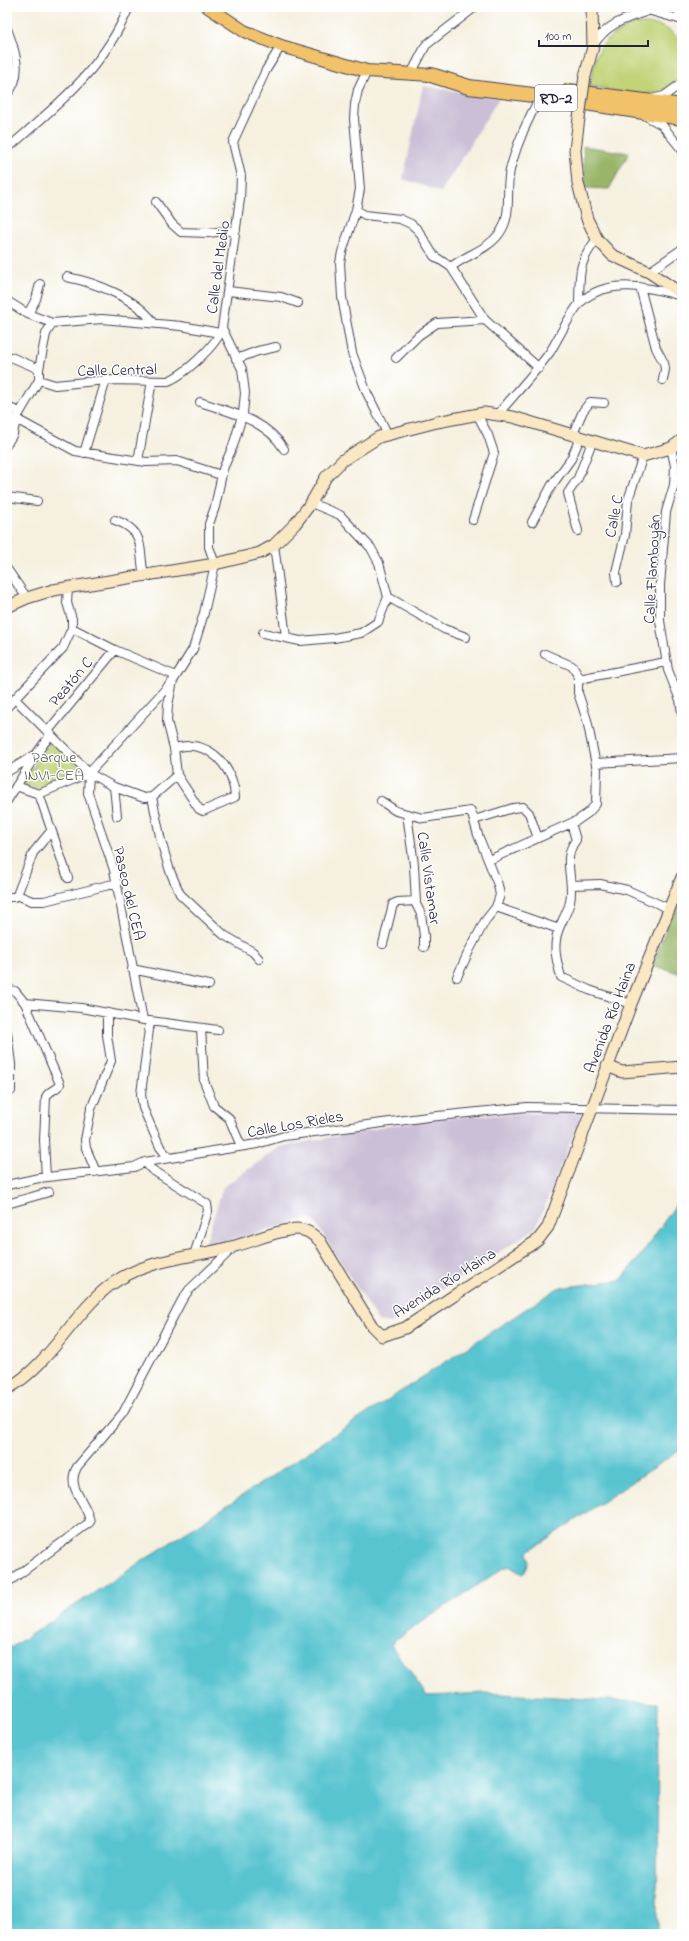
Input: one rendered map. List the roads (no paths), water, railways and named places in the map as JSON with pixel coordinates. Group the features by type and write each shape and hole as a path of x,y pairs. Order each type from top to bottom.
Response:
{"highway":[{"name":"RD-2","path":"431,75 469,87 541,96 682,118"},
{"name":"RD-2","path":"431,75 682,106"}],"main road":[{"name":"RD-2","path":"208,7 244,31 282,46 367,71 412,72 431,75"}],"street":[{"path":"7,149 68,96 100,60 122,23 129,7"},
{"path":"412,72 426,45 475,7"},
{"path":"592,7 593,47"},
{"path":"637,7 648,12 680,19 682,8"},
{"path":"648,12 623,19 610,27 600,35 593,47 585,76 575,150 578,183 587,219 597,239 612,255 649,272 682,295"},
{"path":"7,28 15,54 17,68 16,80 12,89 7,94"},
{"name":"Calle del Medio","path":"215,564 209,547 209,524 215,507 221,475 243,417 245,393 242,369 221,331 228,291 240,199 240,176 233,142 266,70 282,46"},
{"path":"367,71 358,90 354,119 360,189 356,210 347,234 340,263 342,297 348,335 360,376 388,435"},
{"path":"647,101 664,96 682,83"},
{"path":"451,267 488,246 500,233 508,214 508,180 510,166 527,120 541,96"},
{"path":"638,112 662,125 682,150"},
{"path":"156,202 172,224 181,232 208,233 236,230"},
{"path":"356,210 365,215 400,219 411,224 418,230 434,256 451,267 485,320 539,368"},
{"path":"579,304 580,273 583,262 586,254 597,239"},
{"path":"649,272 682,249"},
{"path":"67,277 86,280 124,299 149,316 154,323"},
{"path":"28,314 36,299 40,284"},
{"path":"497,415 539,368 579,304 600,290 613,287 640,288 682,295"},
{"path":"640,288 656,348 664,362 665,369 663,380"},
{"path":"228,291 281,297 298,303"},
{"path":"7,301 28,314 52,323 102,319 154,323 221,331"},
{"path":"396,358 419,335 437,323 485,320"},
{"path":"7,444 13,434 18,416 39,380 39,369 46,334 52,323"},
{"name":"Calle Central","path":"39,380 55,385 106,380 163,382 174,379 191,365 221,331"},
{"path":"236,359 258,351 276,347"},
{"path":"7,358 11,357 39,369"},
{"path":"84,453 106,380"},
{"path":"138,461 152,381"},
{"path":"200,402 243,417 265,428 274,435 284,449"},
{"path":"532,522 552,485 571,459 583,411 590,402 604,403"},
{"path":"7,407 18,416 75,451 138,461 177,461 221,475"},
{"path":"7,607 27,598 68,587 215,564 260,553 274,545 295,524 311,502 326,477 343,460 379,437 484,413 513,417 592,442 643,456 671,448 682,440"},
{"path":"473,520 494,453 488,435 477,414"},
{"path":"578,531 568,494 578,478 592,442"},
{"name":"Calle Flamboyán","path":"671,448 676,466 674,485 666,512 660,592 660,621 666,662 680,700 682,713"},
{"name":"Calle C","path":"617,582 616,572 625,535 628,500 643,456"},
{"path":"7,497 38,501"},
{"path":"263,633 300,641 334,638 361,633 378,622 388,597 379,563 371,548 340,515 311,502"},
{"path":"115,520 126,524 138,534 144,576"},
{"path":"274,545 286,637"},
{"path":"16,786 39,794 89,774 174,679 193,649 204,613 215,564"},
{"path":"7,569 27,598"},
{"path":"7,707 63,648 72,628 72,619 67,603 68,587"},
{"path":"388,597 444,630 466,637"},
{"path":"72,628 174,679"},
{"name":"Peatón C","path":"7,801 49,732 115,650"},
{"path":"545,654 572,666 582,679"},
{"path":"489,860 570,823 588,813 596,804 596,762 587,720 578,693 578,681 666,662"},
{"path":"174,679 168,705 167,721 174,748 177,775 199,809 203,811 236,797 235,787 228,768 220,760 208,751 192,746 174,748"},
{"path":"15,699 89,774 114,787 144,798 152,797 177,775"},
{"path":"7,772 37,753"},
{"path":"596,762 682,758"},
{"name":"Paseo del CEA","path":"89,774 88,793 117,883 132,969 146,1020 141,1094 143,1108 160,1147 169,1158"},
{"path":"114,787 117,816"},
{"path":"39,794 68,878"},
{"path":"152,797 161,842 170,871 180,894 224,935 253,952 259,959"},
{"path":"381,801 396,810 423,818 471,811 500,895 496,907 477,936 457,977"},
{"path":"474,820 513,808 523,807 529,813 538,838"},
{"name":"Calle Vistamar","path":"407,814 416,901 421,914 424,947"},
{"path":"570,823 576,840 571,847 568,860 572,885 570,903 556,939 556,960 561,977 588,990 631,1004"},
{"path":"17,895 33,853 51,831"},
{"name":"Avenida Río Haina","path":"7,1389 32,1371 90,1304 110,1286 145,1267 235,1247 286,1231 298,1229 312,1233 320,1241 372,1326 382,1336 405,1328 538,1240 548,1227 607,1066 682,877"},
{"path":"7,897 14,897 17,895 32,901 44,901 117,883"},
{"path":"572,885 600,884 627,890 670,909"},
{"path":"383,944 393,904 398,902 416,901"},
{"path":"496,907 559,929"},
{"path":"132,969 209,985"},
{"path":"7,989 15,991 25,1003 60,1084 48,1093 46,1097 44,1140 46,1177"},
{"path":"25,1003 81,1008 146,1020 218,1030"},
{"path":"96,1172 86,1148 85,1140 91,1109 111,1061 107,1035 107,1013"},
{"path":"201,1028 204,1081 214,1106 229,1118 241,1146"},
{"path":"7,1032 11,1064 11,1091"},
{"path":"607,1066 622,1072 682,1067"},
{"name":"Calle Los Rieles","path":"7,1185 46,1177 134,1167 145,1162 241,1146 284,1136 428,1117 526,1107 591,1108"},
{"path":"591,1108 682,1110"},
{"path":"145,1162 151,1169 207,1204 208,1211 194,1255"},
{"path":"7,1204 49,1192"},
{"path":"7,1583 90,1522 89,1513 74,1486 72,1476 74,1471 123,1413 182,1300 189,1290 235,1247"}],"water":[{"path":"682,1196 682,1449 527,1552 529,1563 525,1572 522,1574 509,1566 500,1570 395,1640 391,1645 427,1696 485,1693 658,1703 657,1934 7,1934 7,1650 558,1288 621,1280 638,1259"}],"park label":[{"name":"Parque INVI-CEA","path":"54,765"}]}
